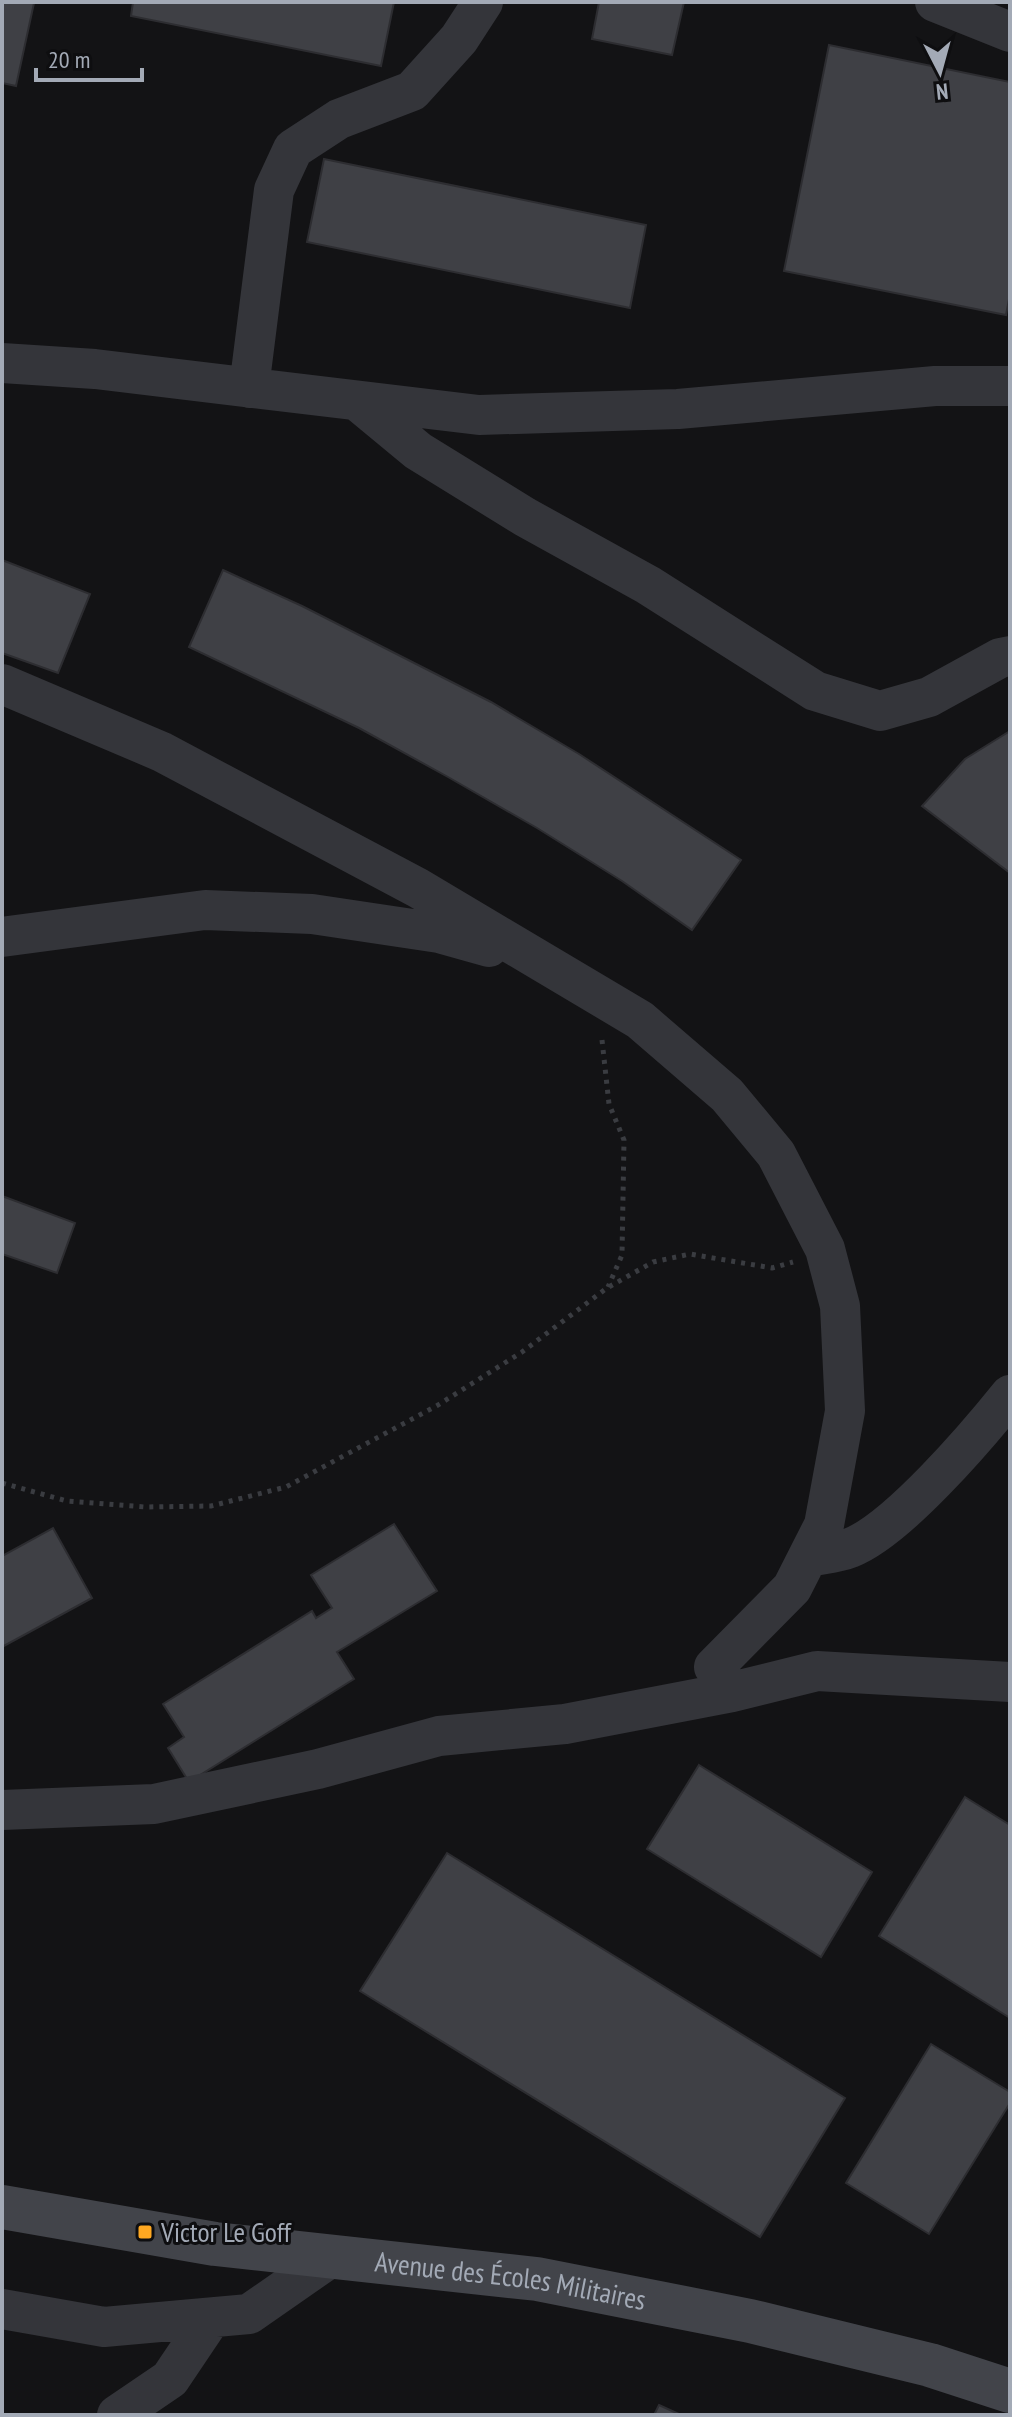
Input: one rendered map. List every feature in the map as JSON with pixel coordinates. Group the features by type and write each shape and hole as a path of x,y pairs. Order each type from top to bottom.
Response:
{"street":[{"path":"249,388 274,190 293,149 339,119 412,91 459,39 483,2"},
{"path":"935,2 1010,32"},
{"path":"2,363 95,369 479,415 678,409 935,386 1010,386"},
{"path":"360,403 418,451 525,517 648,585 815,691 880,711 929,697 1000,658 1010,656"},
{"path":"2,684 162,752 418,888 640,1020 727,1095 776,1154 825,1249 840,1306 845,1411 824,1525 808,1557 792,1588 714,1667 732,1692"},
{"path":"2,937 205,910 312,914 439,933 543,963"},
{"path":"808,1557 851,1548 874,1534 916,1499 1010,1395"},
{"path":"2,1810 154,1804 318,1769 439,1736 565,1724 732,1692 817,1671 1010,1682"},
{"name":"Avenue des Écoles Militaires","path":"2,2207 215,2244 537,2279 750,2321 930,2365 1010,2391"},
{"path":"2,2309 104,2327 249,2314 331,2257"},
{"path":"117,2415 170,2379 211,2318"}],"path":[{"path":"607,1288 622,1255 621,1223 625,1188 624,1140 609,1104 601,1030 615,1006"},
{"path":"2,1483 67,1501 145,1507 211,1506 286,1487 438,1405 522,1352 607,1288 653,1262 690,1254 772,1268 825,1249"}],"building":[{"path":"2,2 34,3 16,86 2,83"},
{"path":"133,2 394,2 381,66 131,16"},
{"path":"599,2 684,2 672,55 592,39"},
{"path":"829,45 1010,82 1010,294 1006,315 784,271"},
{"path":"324,159 646,225 630,308 307,242"},
{"path":"2,560 90,594 58,673 2,653"},
{"path":"223,570 302,606 491,702 579,754 741,860 692,930 622,881 448,777 359,728 189,647"},
{"path":"1010,731 1010,873 922,806 965,759"},
{"path":"2,1196 75,1223 57,1273 2,1254"},
{"path":"394,1524 437,1591 337,1652 354,1679 189,1782 168,1748 184,1737 163,1704 312,1611 316,1618 332,1608 311,1575"},
{"path":"53,1528 92,1598 2,1647 2,1556"},
{"path":"699,1765 872,1872 821,1957 647,1849"},
{"path":"965,1797 1010,1825 1010,2018 879,1936"},
{"path":"447,1853 845,2098 760,2237 360,1991"},
{"path":"931,2044 1010,2092 1010,2103 929,2234 846,2183"},
{"path":"659,2405 681,2415 654,2415"}],"place":[{"name":"Victor Le Goff","path":"145,2232"}]}
